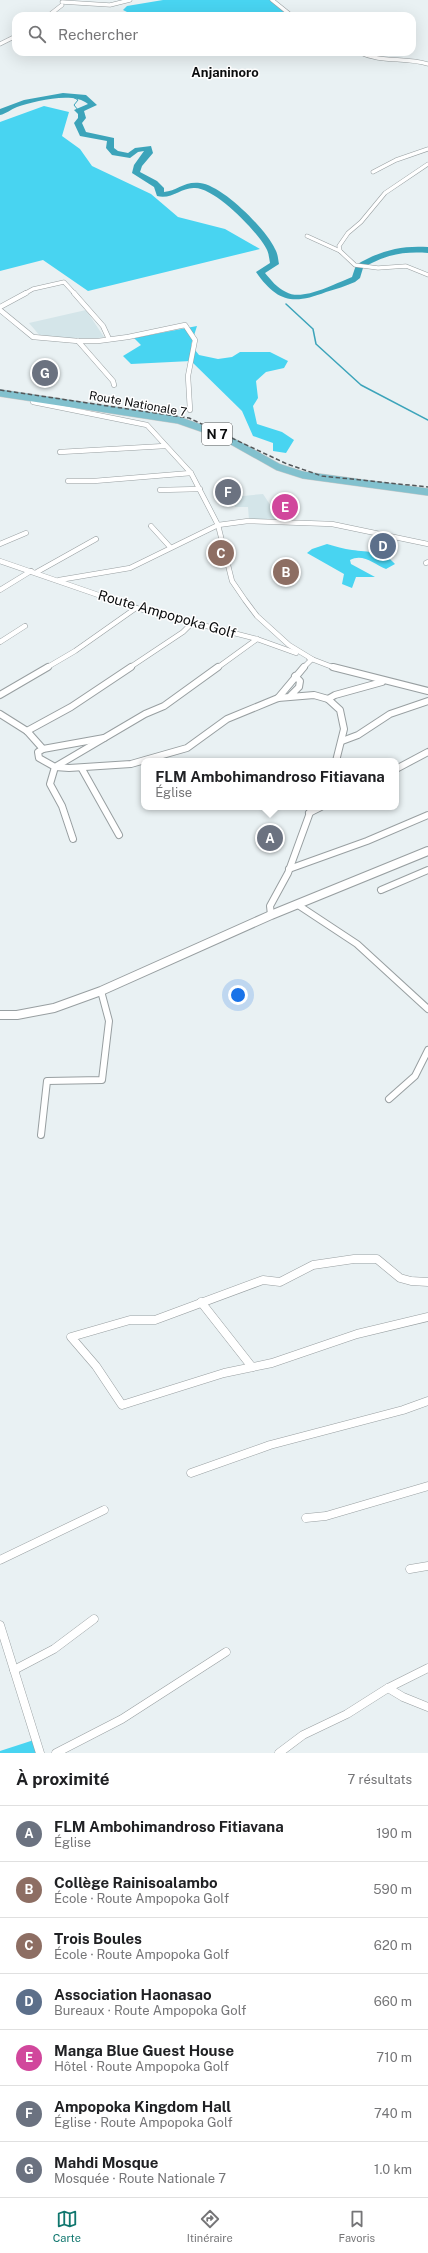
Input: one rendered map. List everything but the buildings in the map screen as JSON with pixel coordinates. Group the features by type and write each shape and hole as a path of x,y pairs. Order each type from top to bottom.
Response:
{"main road":[{"name":"Route Nationale 7","path":"0,394 178,420 221,435 278,467 303,475 428,492"}],"street":[{"path":"52,12 62,3 86,1 110,5 130,0"},
{"path":"272,0 286,12"},
{"path":"0,44 12,38"},
{"path":"365,56 378,60 427,64"},
{"path":"373,172 396,160 428,149"},
{"path":"340,251 339,246 348,232 361,222 385,193 428,164"},
{"path":"308,236 340,251 354,265 368,268 406,266 428,274"},
{"path":"0,307 33,289 64,282 96,318 108,334 109,339"},
{"path":"0,310 33,337 78,342 109,339 185,325 195,340 188,376 190,410"},
{"path":"78,342 113,381 114,385"},
{"name":"Route Ampopoka Golf","path":"33,398 33,402 49,407 64,408 147,425 191,473 200,489 218,525 232,581 245,600 257,616 289,645 312,659"},
{"path":"60,452 166,446"},
{"path":"68,481 94,481 191,473"},
{"path":"160,490 200,489"},
{"path":"58,580 122,570 143,562 170,547 218,525 259,520 332,524 428,544"},
{"path":"150,526 170,547"},
{"path":"0,544 26,533"},
{"path":"0,590 96,539"},
{"name":"Route Ampopoka Golf","path":"0,560 136,608 257,639 312,659"},
{"path":"0,695 75,651 136,608"},
{"path":"27,732 71,707 183,632 193,622"},
{"path":"0,642 25,626"},
{"path":"73,838 64,810 50,784 55,767 104,738 164,706 257,639"},
{"path":"278,698 295,676 312,659 343,671 384,682 428,691"},
{"path":"295,676 300,681 299,687 293,691 291,695 295,696"},
{"path":"328,699 335,695 384,682"},
{"path":"152,758 187,748 227,719 278,698 314,695 328,699 340,710 344,729 337,758"},
{"path":"342,741 358,735 390,714 428,701"},
{"path":"0,714 27,732 43,749"},
{"path":"104,738 43,749 38,752 39,758 55,767 82,769 131,764 141,761"},
{"path":"399,767 428,752"},
{"path":"82,769 119,835"},
{"path":"271,915 270,906 289,869 311,810"},
{"path":"289,869 374,838 428,815"},
{"path":"0,1015 17,1015 54,1008 101,991 271,915 428,851"},
{"path":"381,890 428,870"},
{"path":"298,905 357,944 428,1009"},
{"path":"41,1135 47,1081 102,1080 109,1020 101,991"},
{"path":"389,1099 415,1076 428,1050"},
{"path":"428,1282 410,1282 390,1271 377,1259 354,1259 313,1265 280,1282 263,1280 155,1320 130,1320 71,1338 96,1366 122,1405 224,1373 272,1363 357,1334 428,1317"},
{"path":"201,1302 252,1367"},
{"path":"191,1473 270,1445 403,1410 428,1401"},
{"path":"306,1518 326,1516 428,1486"},
{"path":"0,1560 104,1510"},
{"path":"410,1569 428,1566"},
{"path":"14,1670 54,1649 94,1619"},
{"path":"0,1625 40,1753"},
{"path":"56,1753 75,1745 132,1712 226,1652"},
{"path":"278,1753 303,1734 347,1714 388,1688 428,1668"},
{"path":"388,1688 403,1697 428,1707"}],"shaded area":[{"path":"163,0 272,0 287,12 127,12 123,10 127,6"},
{"path":"44,106 69,112 62,136 80,149 92,166 151,194 178,217 225,229 260,249 88,291 43,260 0,271 0,122"},
{"path":"86,310 104,337 88,340 41,337 29,323"},
{"path":"197,326 191,345 199,355 218,359 232,357 240,352 270,352 288,361 284,368 266,372 256,381 258,398 253,406 257,424 282,432 294,440 286,453 273,451 273,443 253,436 242,411 191,361 131,364 123,356 141,345 134,338"},
{"path":"263,494 271,506 275,519 249,520 248,507 235,507 232,497"},
{"path":"327,544 349,550 381,554 395,564 386,569 364,558 355,558 350,560 351,564 375,577 356,577 352,588 342,584 344,574 307,553 312,549"},
{"path":"37,1739 39,1753 0,1753 0,1751"}],"waterway":[{"path":"0,113 16,105 39,99 73,95 85,97 93,105 78,110 82,113 82,118 78,123 83,134 111,140 110,148 115,153 130,156 135,150 148,148 149,153 138,165 136,173 157,185 160,188 160,194 169,194 183,187 196,185 211,189 220,196 251,224 267,242 272,251 275,264 260,272 276,289 289,297 296,298 315,294 349,282 356,278 359,267 383,254 409,249 428,250"},
{"path":"71,96 78,100 74,105 78,110"},
{"path":"286,304 313,329 316,344 361,385 428,420"}],"railway":[{"path":"0,390 189,418 287,464 322,476 428,487"}],"place":[{"name":"Mahdi Mosque","path":"45,373"},
{"name":"Ampopoka Kingdom Hall","path":"228,492"},
{"name":"Manga Blue Guest House","path":"285,507"},
{"name":"Association Haonasao","path":"383,546"},
{"name":"Trois Boules","path":"221,553"},
{"name":"Collège Rainisoalambo","path":"286,572"},
{"name":"FLM Ambohimandroso Fitiavana","path":"270,838"}],"district":[{"name":"Anjaninoro","path":"225,72"}]}
